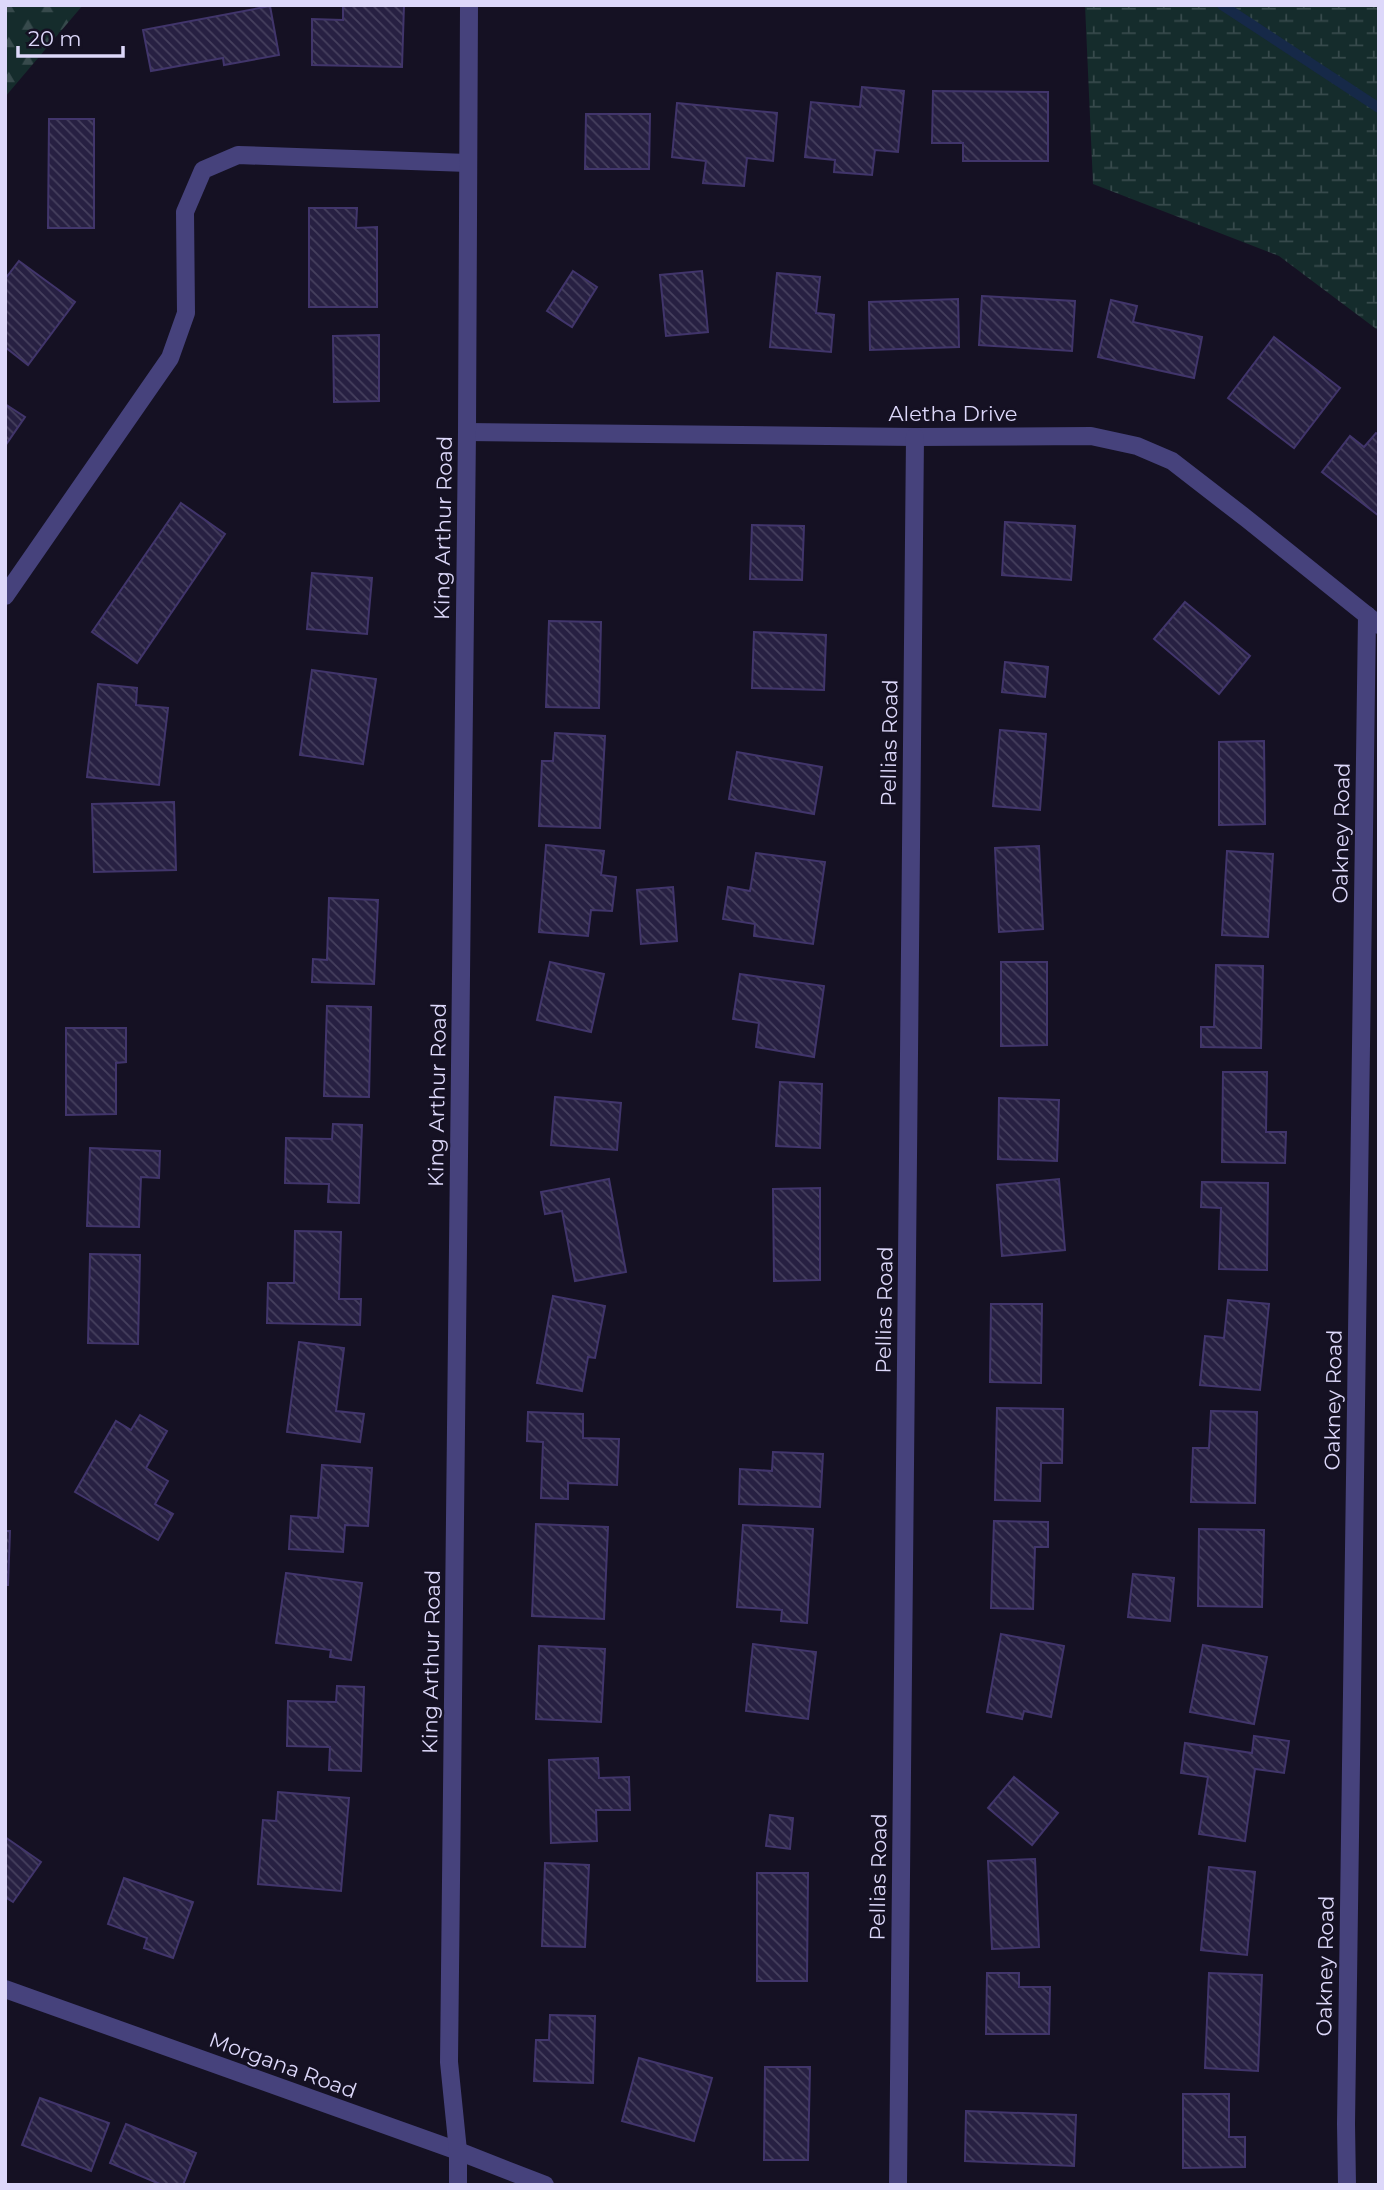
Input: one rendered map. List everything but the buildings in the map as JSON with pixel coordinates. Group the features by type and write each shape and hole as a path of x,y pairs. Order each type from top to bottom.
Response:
{"street":[{"name":"King Arthur Road","path":"458,2185 458,2151 449,2062 467,432 469,5"},
{"path":"5,596 170,358 186,313 186,212 203,170 239,155 468,163"},
{"name":"Aletha Drive","path":"467,432 1091,436 1137,446 1171,461 1373,620"},
{"name":"Pellias Road","path":"898,2185 915,436"},
{"name":"Oakney Road","path":"1347,2185 1373,620"},
{"name":"Morgana Road","path":"5,1989 458,2151 545,2185"}],"green space":[{"path":"5,5 83,5 5,97"},
{"path":"1085,5 1379,5 1379,331 1279,256 1093,184"}],"waterway":[{"path":"1222,5 1379,108"}]}
